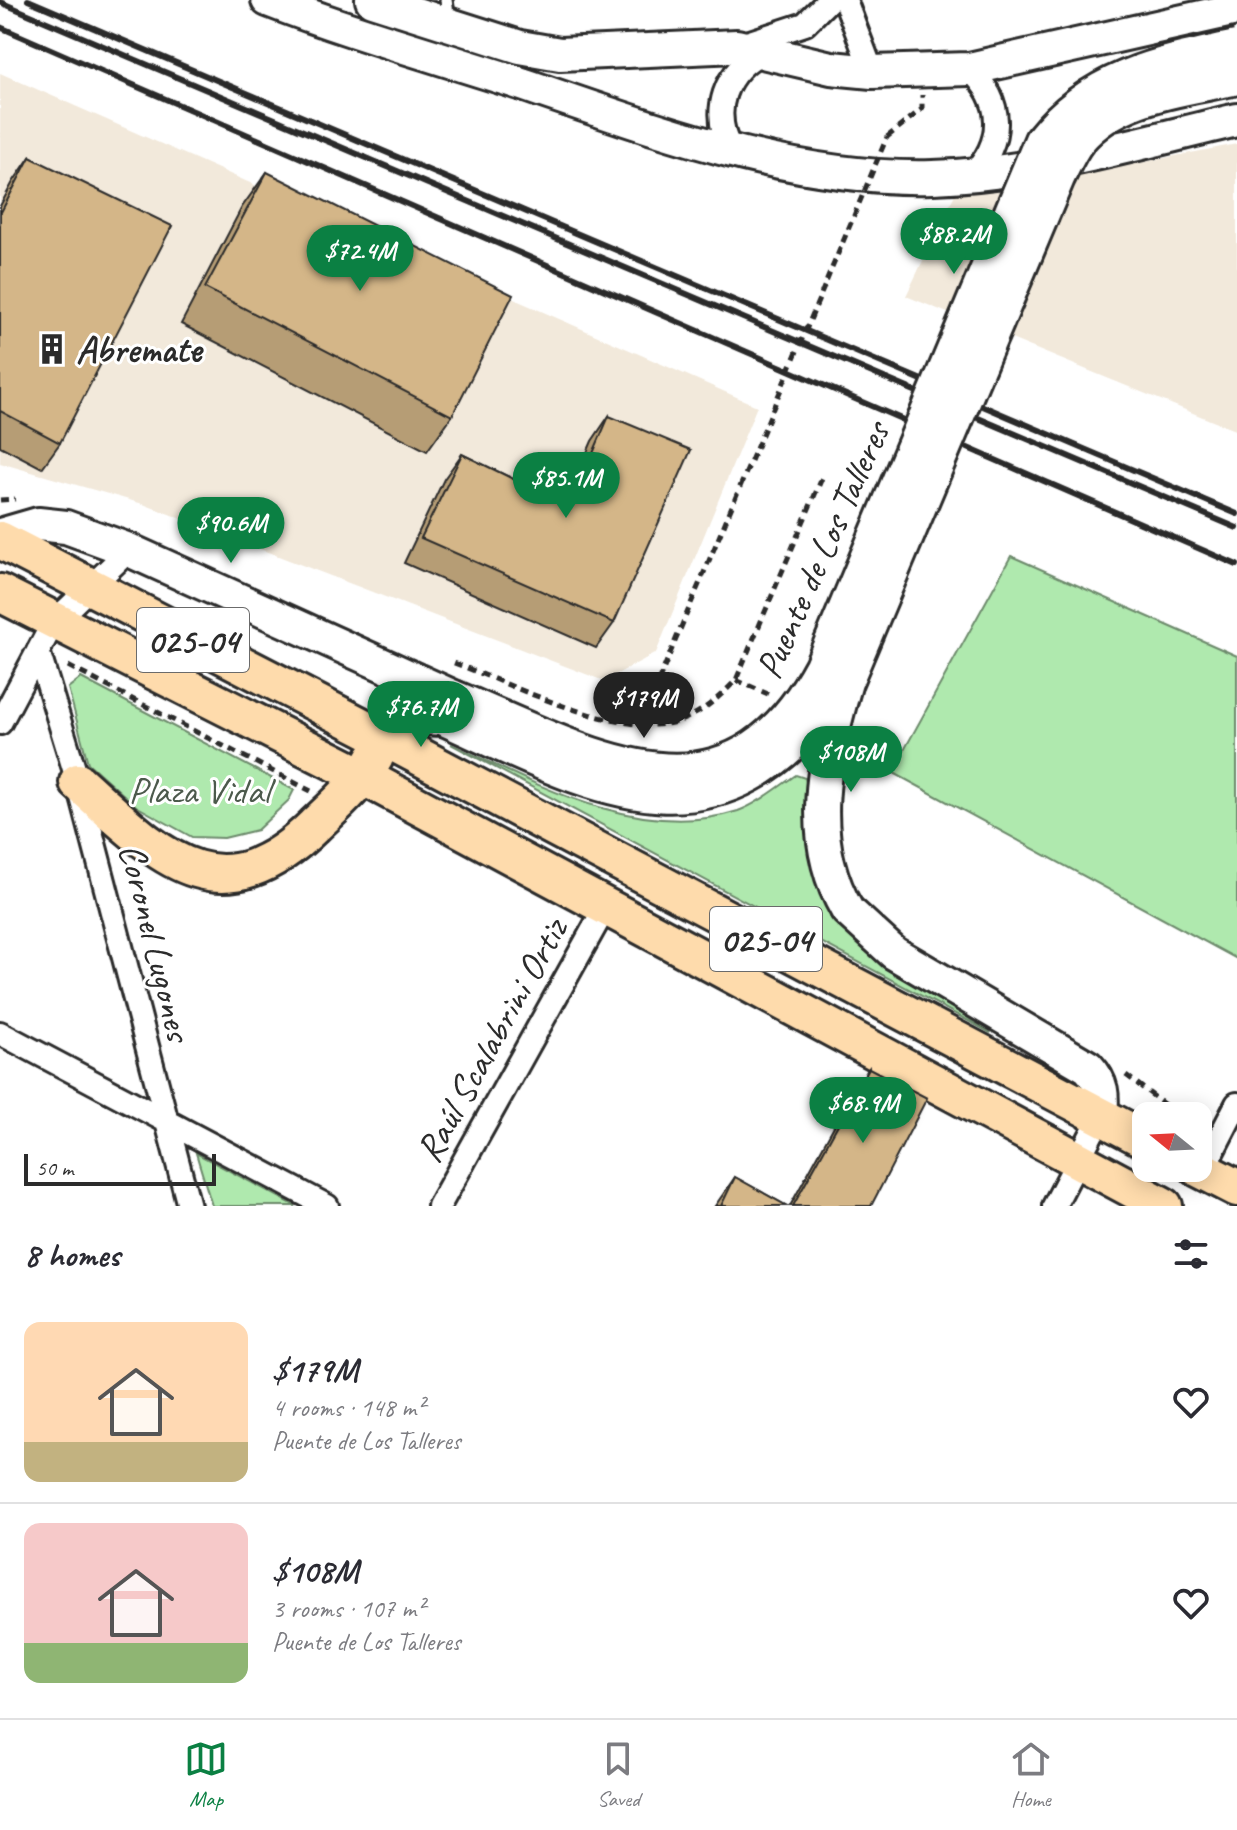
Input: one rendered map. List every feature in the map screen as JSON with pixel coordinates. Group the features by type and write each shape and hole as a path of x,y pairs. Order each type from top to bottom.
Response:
{"main road":[{"path":"268,0 332,24 732,153 896,176 972,175 1084,156 1237,120"},
{"path":"372,0 447,12 520,47 560,54 752,48 831,68 872,72 969,69 1237,9"},
{"name":"Puente de Los Talleres","path":"449,708 626,766 667,772 708,768 750,750 783,724 802,701 821,666 1041,140 1060,116 1111,82 1167,62 1237,47"},
{"name":"Puente de Los Talleres","path":"1101,1116 1104,1093 1098,1077 1088,1067 894,953 847,910 832,885 825,858 823,767 846,682 1076,142 1095,124 1128,103 1237,78"},
{"name":"Puente de Los Talleres","path":"0,538 38,524 66,527 129,550 449,708 574,777 654,798 686,796 760,769 790,749 846,682"},
{"name":"025-04","path":"0,538 1132,1133"},
{"name":"025-04","path":"0,593 46,637 364,777 1164,1206"},
{"path":"286,854 364,777 386,739 421,718 449,708"},
{"path":"78,782 148,844 195,871 216,874 239,871 322,841 368,806 398,795"},
{"path":"1212,1175 1237,1188"}],"street":[{"path":"732,153 724,137 721,102 736,70 752,48 805,24 829,0"},
{"path":"845,0 872,72"},
{"path":"969,69 991,95 997,121 993,147 972,175"},
{"path":"0,723 46,637 89,587 129,550"},
{"name":"Coronel Lugones","path":"46,637 78,782 189,1206"},
{"name":"Raúl Scalabrini Ortiz","path":"439,1206 605,908"},
{"path":"0,1033 327,1206"},
{"path":"1212,1148 1237,1104"},
{"path":"1054,1206 1101,1116"}],"path":[{"path":"822,478 736,680 716,701 676,722 641,723 887,137 922,109 922,87"},
{"path":"46,637 336,804"},
{"path":"736,680 773,696"},
{"path":"1116,1068 1161,1102"}],"shaded area":[{"path":"0,73 757,406 656,653 604,681 143,504 0,463"},
{"path":"1237,144 1237,431 906,296 967,169 1092,172"}],"green space":[{"path":"1011,556 1237,656 1237,959 892,772"},
{"name":"Plaza Vidal","path":"81,678 294,790 289,800 257,830 224,838 192,837 136,806 88,763 68,688"},
{"path":"451,744 519,776 590,804 627,814 664,819 701,819 738,811 796,775 805,778 844,927 864,950 991,1033"},
{"path":"196,1153 296,1206 212,1206"}],"building":[{"name":"Abremate","path":"30,157 172,226 60,443 0,411 0,214"},
{"path":"267,172 513,295 452,416 205,288"},
{"path":"609,416 691,450 614,623 421,538 462,454 570,507"},
{"path":"869,1068 927,1098 871,1206 793,1206"},
{"path":"735,1177 787,1206 721,1206"}],"railway":[{"path":"28,0 1237,514"},
{"path":"0,2 1237,528"},
{"path":"0,27 1237,565"}],"place":[{"name":"Abremate","path":"52,349"}]}
